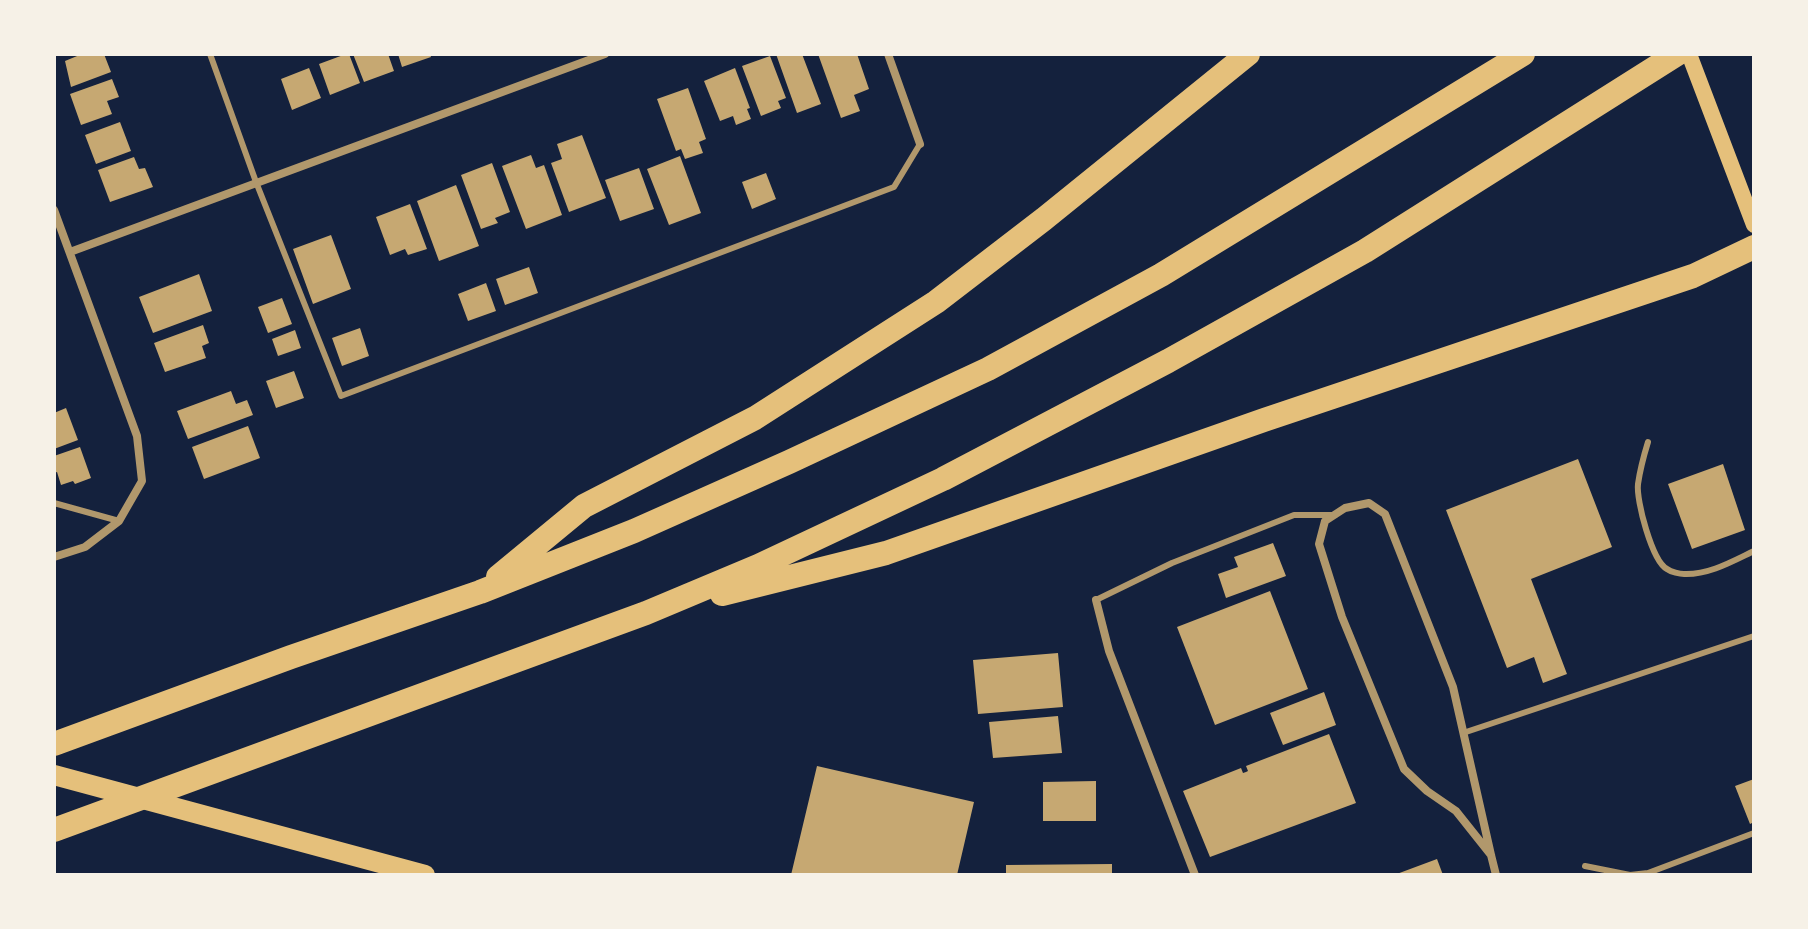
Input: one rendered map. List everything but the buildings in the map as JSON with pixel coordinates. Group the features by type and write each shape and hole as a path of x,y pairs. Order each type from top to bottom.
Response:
{"highway":[{"path":"480,592 584,506 755,418 936,302 1248,54"},
{"path":"54,744 480,592 634,531 988,369 1161,275 1523,54"},
{"path":"54,830 646,613 758,566 943,479 1168,361 1365,251 1677,54"},
{"path":"646,613 886,553 1264,420 1693,276 1754,247"}],"main road":[{"path":"1689,54 1754,225"},
{"path":"54,775 383,870 425,875"}],"street":[{"path":"70,252 605,54"},
{"path":"888,54 920,144"},
{"path":"54,210 137,436 142,481 119,521 85,547 54,557"},
{"path":"1491,855 1456,811 1427,791 1404,769 1342,617 1319,544 1325,521 1345,508 1369,503 1385,514 1453,687 1496,875"},
{"path":"1096,600 1109,651 1195,875"}],"lane":[{"path":"210,54 256,182 341,396 894,187 920,144"},
{"path":"1648,442 1637,487 1642,514 1658,560 1665,569 1683,574 1698,573 1754,551"},
{"path":"54,503 119,521"},
{"path":"1096,600 1172,563 1294,515 1335,515"},
{"path":"1463,733 1754,636"},
{"path":"1585,866 1630,875 1648,873 1754,833"}]}
